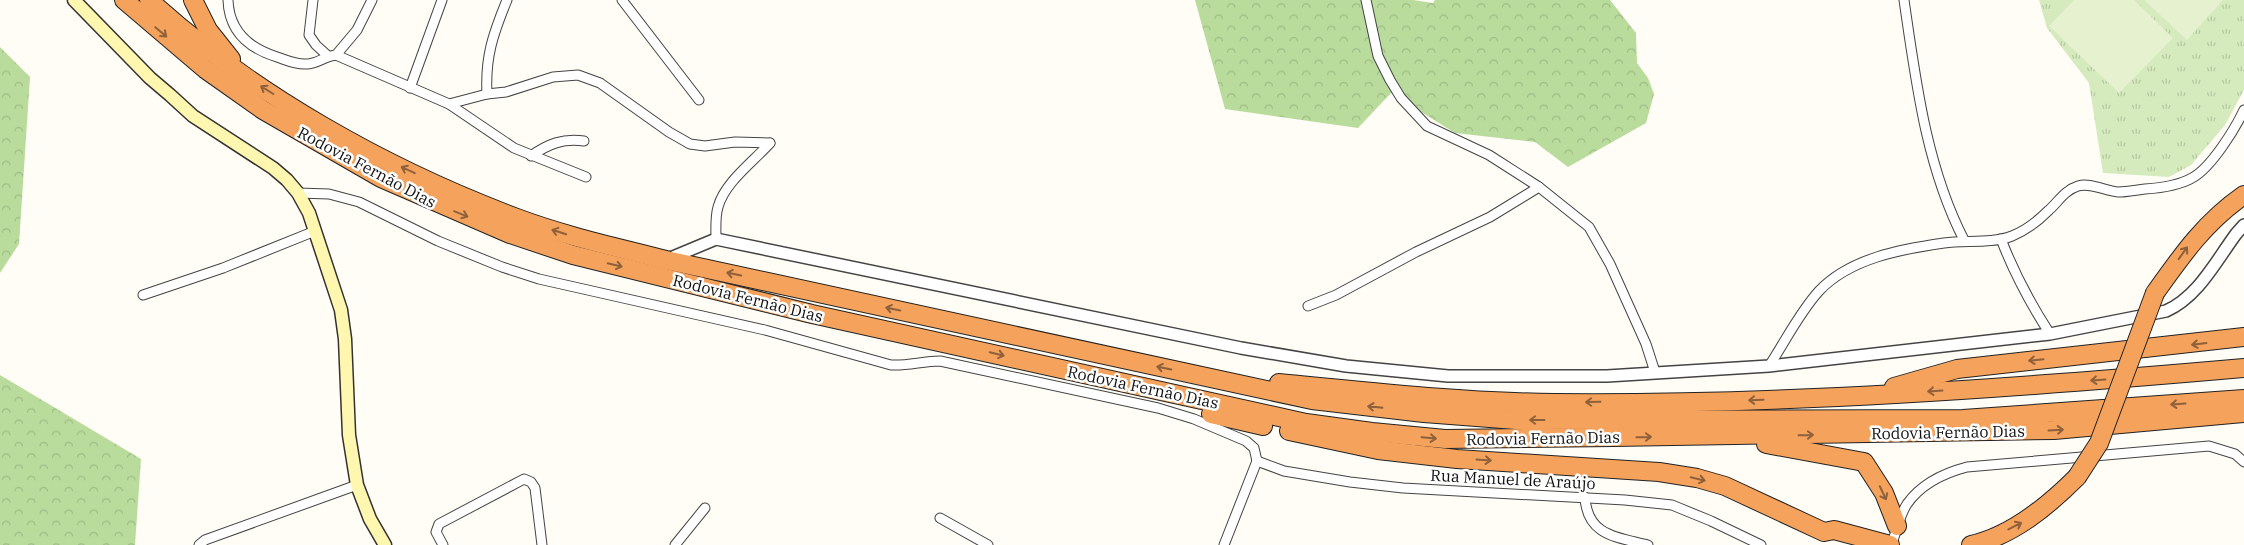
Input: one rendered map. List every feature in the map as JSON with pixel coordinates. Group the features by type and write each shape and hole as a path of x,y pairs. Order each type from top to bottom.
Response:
{"highway":[{"name":"Rodovia Fernão Dias","path":"124,0 205,69 263,110 381,178 510,234 573,255 803,312 1306,423 1445,439 2054,430 2244,413"},
{"name":"Rodovia Fernão Dias","path":"149,0 187,34 238,72 331,130 388,161 517,218 578,238 666,260 1312,400 1424,413 1516,420 1963,419 2244,399"},
{"path":"193,0 208,30 233,61 238,72"},
{"path":"1971,545 2024,521 2052,502 2078,477 2099,443 2155,294 2187,247 2227,207 2244,195"},
{"path":"1876,395 1901,384 1957,369 2244,337"},
{"path":"1196,375 1421,396 1553,403 1753,400 1876,395 2146,377 2244,368"},
{"path":"1089,375 1167,404 1378,450 1457,458 1658,472 1697,478 1725,486 1824,532 1834,530 1885,543"},
{"path":"1298,433 1392,434"},
{"path":"1723,436 1864,462 1884,493 1897,526"}],"main road":[{"path":"74,0 150,78 193,116 273,168 287,180 309,213 340,310 345,339 349,435 357,486 370,519 385,545"}],"street":[{"path":"228,0 228,10 235,30 247,42 264,54 303,65 312,64 332,55 357,30 372,0"},
{"path":"313,0 309,35 316,45 332,55 449,104 502,141 531,156 586,177"},
{"path":"410,88 442,0"},
{"path":"487,94 486,70 488,53 507,0"},
{"path":"622,0 699,100"},
{"path":"1366,0 1378,56 1390,80 1412,110 1427,126 1435,132 1489,155 1539,186 1579,218 1596,236 1646,344 1655,372"},
{"path":"1904,0 1921,110 1944,195 1964,240"},
{"path":"449,104 487,94 506,92 553,77 578,75 600,83 669,132 690,144 705,146 735,142 770,143 723,195 717,210 716,239"},
{"path":"1769,366 1804,311 1820,290 1854,266 1899,251 1964,240 2001,239 2013,235 2037,221 2065,193 2078,186 2088,185 2123,192 2161,188 2193,178 2203,170 2236,128 2244,110"},
{"path":"531,156 554,142 562,140 584,141"},
{"path":"1308,306 1336,295 1416,252 1496,214 1539,186"},
{"path":"298,194 329,194 359,202 438,241 502,267 539,279 681,313 764,330 890,365 907,366 922,361 940,361 1158,408 1194,419 1246,441 1254,448 1257,461 1224,545"},
{"path":"666,260 716,239 1241,348 1346,366 1448,376 1607,376 1769,366 2050,334 2166,311 2177,306 2193,292 2244,225"},
{"path":"143,295 223,268 315,231"},
{"path":"2001,239 2010,264 2030,303 2050,334"},
{"path":"1885,543 1897,526 1907,504 1919,491 1946,473 1967,468 2209,446 2235,454 2244,462"},
{"name":"Rua Manuel de Araújo","path":"1257,461 1284,471 1385,486 1586,497 1672,505 1761,545"},
{"path":"444,545 436,532 439,524 524,479 531,482 535,488 542,545"},
{"path":"199,545 205,540 357,486"},
{"path":"1586,497 1586,512 1595,526 1610,536 1648,545"},
{"path":"675,545 705,508"},
{"path":"940,518 988,545"}],"green space":[{"path":"1195,0 1413,0 1433,3 1435,0 1610,0 1636,33 1637,63 1648,78 1654,94 1646,123 1568,167 1535,142 1455,133 1391,93 1358,128 1225,109"},
{"path":"2039,0 2244,0 2244,90 2225,125 2191,165 2169,177 2103,173 2089,83 2047,28"},
{"path":"2074,0 2134,0 2173,38 2119,93 2049,26"},
{"path":"2144,0 2223,0 2187,40"},
{"path":"0,47 30,77 19,244 0,273"},
{"path":"0,375 141,459 135,545 0,545"}]}
